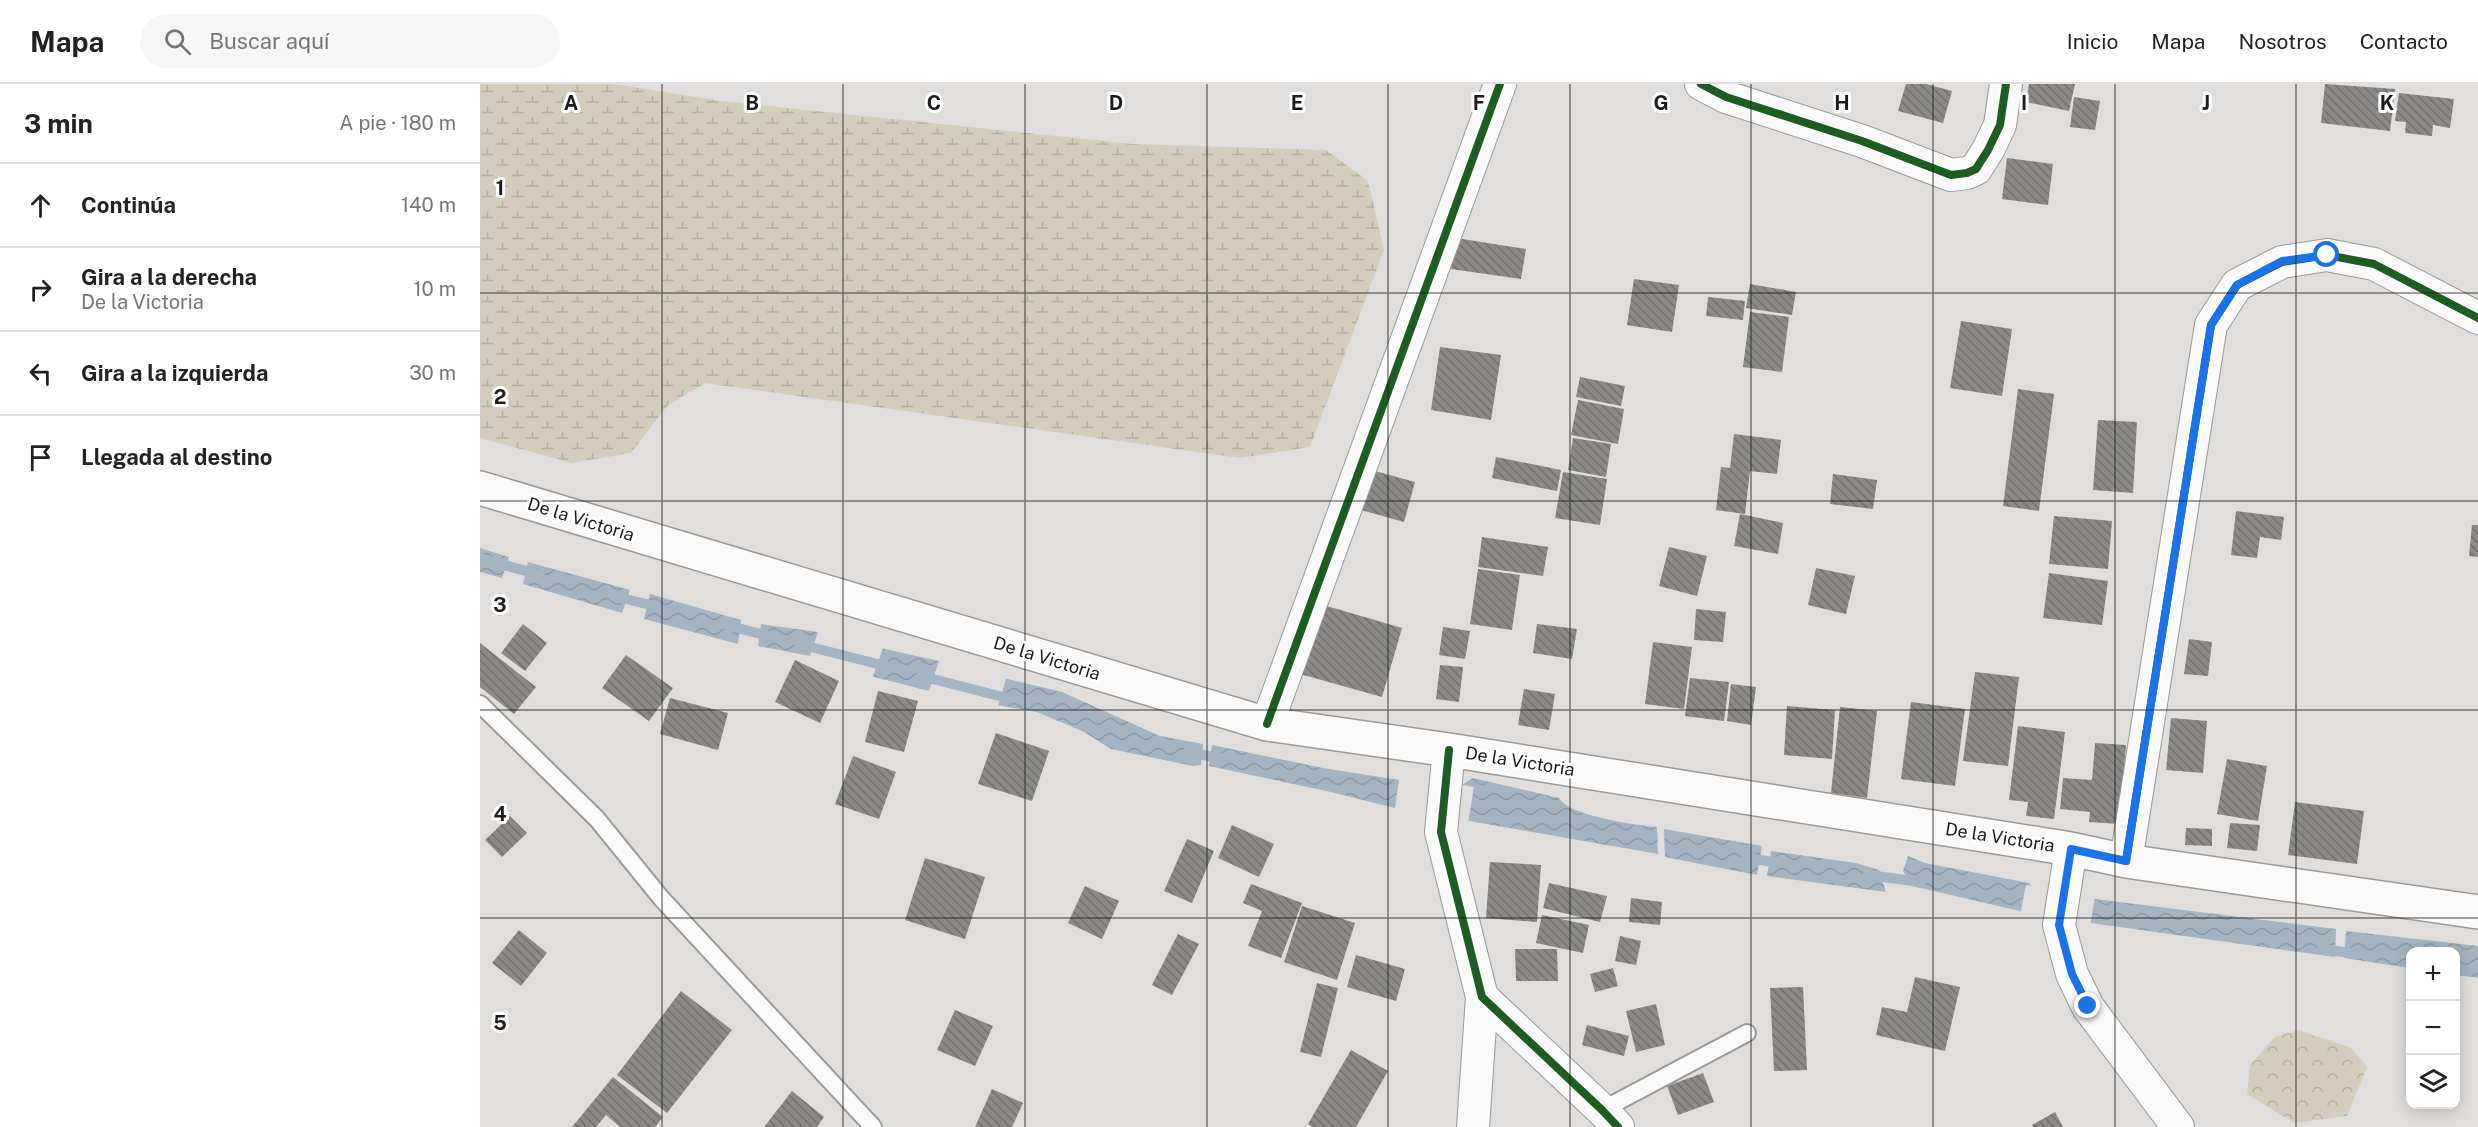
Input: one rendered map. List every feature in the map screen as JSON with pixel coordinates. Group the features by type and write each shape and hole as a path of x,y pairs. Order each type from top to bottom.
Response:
{"main road":[{"name":"De la Victoria","path":"480,488 1267,724 1449,750 2071,849 2126,861 2478,912"}],"street":[{"path":"1267,724 1500,84"},
{"path":"1701,84 1726,97 1862,141 1951,175 1976,169 2000,125 2007,84"},
{"path":"2126,861 2211,325 2237,285 2282,261 2327,255 2374,264 2478,318"},
{"path":"1449,750 1442,832 1482,997 1473,1127"},
{"path":"2071,849 2059,925 2072,974 2088,1006 2178,1127"},
{"path":"1482,997 1610,1118"}],"lane":[{"path":"480,704 597,819 661,898 873,1127"},
{"path":"1610,1118 1747,1033"}],"green space":[{"path":"480,84 613,84 721,101 1132,144 1326,150 1368,181 1384,250 1310,447 1240,458 705,383 668,405 631,453 572,463 480,438"},
{"path":"2298,1030 2350,1047 2367,1067 2347,1116 2294,1123 2247,1094 2250,1065 2275,1037"}],"water":[{"path":"480,548 509,557 502,578 480,572"},
{"path":"528,562 630,590 622,613 523,584"},
{"path":"650,594 741,620 738,644 644,619"},
{"path":"761,624 818,632 810,656 758,646"},
{"path":"876,647 939,661 929,691 867,675"},
{"path":"999,677 1062,692 1160,736 1203,744 1201,765 1193,766 1111,749 1084,732 1037,712 991,704"},
{"path":"1212,745 1323,768 1399,780 1395,808 1209,766"},
{"path":"1473,778 1559,798 1575,810 1589,815 1657,827 1658,854 1452,818 1457,788"},
{"path":"1664,829 1762,846 1757,875 1665,857"},
{"path":"1771,851 1856,863 1879,870 1886,892 1767,876"},
{"path":"1908,856 1925,863 2029,883 2035,892 2033,914 1912,886 1903,871"},
{"path":"2071,896 2336,929 2335,957 2069,920"},
{"path":"2346,931 2478,946 2478,978 2460,976 2460,947 2406,947 2406,967 2344,958"}],"pier":[{"path":"884,645 872,679 864,675 873,646"},
{"path":"999,674 1007,676 997,708 990,707 988,704 996,676"},
{"path":"1458,784 1474,787 1468,823 1451,821"},
{"path":"2026,885 2036,887 2038,891 2034,917 2020,915"},
{"path":"2073,894 2095,897 2090,926 2069,923"}],"building":[{"path":"1906,84 1926,84 1952,91 1943,123 1898,111"},
{"path":"2029,84 2075,84 2069,111 2026,102"},
{"path":"2325,84 2395,89 2390,131 2321,123"},
{"path":"2399,93 2454,99 2450,128 2433,125 2432,136 2405,133 2406,122 2395,121"},
{"path":"2074,97 2100,101 2095,130 2070,127"},
{"path":"2007,158 2053,164 2048,205 2002,199"},
{"path":"1456,238 1526,249 1521,279 1451,269"},
{"path":"1634,279 1679,285 1672,332 1627,325"},
{"path":"1750,284 1796,292 1792,315 1746,308"},
{"path":"1708,297 1745,301 1743,320 1706,316"},
{"path":"1750,312 1789,317 1782,372 1743,367"},
{"path":"1961,321 2012,329 2002,396 1950,388"},
{"path":"1440,347 1501,355 1491,420 1431,410"},
{"path":"1580,377 1625,386 1621,406 1576,397"},
{"path":"2018,389 2054,394 2039,511 2003,506"},
{"path":"1578,400 1624,409 1618,444 1571,435"},
{"path":"2098,420 2137,422 2133,493 2093,490"},
{"path":"1734,434 1781,440 1777,474 1750,471 1745,514 1716,510 1721,467 1730,468"},
{"path":"1573,438 1611,444 1606,477 1568,470"},
{"path":"1496,457 1561,470 1557,491 1492,478"},
{"path":"1364,468 1415,482 1404,522 1354,508"},
{"path":"1563,472 1607,479 1600,525 1555,518"},
{"path":"1833,474 1877,480 1873,509 1830,504"},
{"path":"2236,511 2284,517 2281,540 2260,537 2257,558 2231,555"},
{"path":"1740,514 1783,523 1778,554 1734,546"},
{"path":"2054,516 2112,521 2108,569 2049,564"},
{"path":"2472,525 2478,525 2478,557 2469,556"},
{"path":"1482,537 1548,547 1543,576 1478,567"},
{"path":"1669,547 1707,556 1697,596 1659,586"},
{"path":"1816,568 1855,576 1846,614 1808,605"},
{"path":"1478,569 1520,575 1512,630 1470,624"},
{"path":"2049,573 2108,581 2102,625 2043,618"},
{"path":"1320,604 1402,628 1382,697 1300,674"},
{"path":"1696,609 1726,612 1723,642 1694,640"},
{"path":"523,624 547,643 525,671 501,653"},
{"path":"1537,624 1577,629 1572,659 1533,653"},
{"path":"1443,627 1470,631 1465,659 1439,655"},
{"path":"2189,639 2212,642 2208,676 2184,674"},
{"path":"1653,642 1692,647 1684,709 1645,704"},
{"path":"480,643 536,687 514,714 480,687"},
{"path":"626,655 673,688 649,721 602,688"},
{"path":"795,660 839,681 820,723 775,702"},
{"path":"1440,665 1463,667 1459,702 1436,699"},
{"path":"1975,672 2019,677 2008,766 1963,761"},
{"path":"1690,678 1729,682 1724,721 1685,716"},
{"path":"1731,684 1756,687 1751,725 1727,721"},
{"path":"1524,689 1555,694 1549,730 1518,725"},
{"path":"878,691 918,701 904,752 865,742"},
{"path":"670,698 728,713 718,750 660,734"},
{"path":"1911,702 1965,709 1955,786 1901,779"},
{"path":"1787,706 1835,710 1832,759 1784,755"},
{"path":"1840,707 1877,711 1867,798 1831,793"},
{"path":"2171,718 2207,721 2203,773 2166,770"},
{"path":"2018,726 2065,732 2054,819 2026,816 2028,802 2009,800"},
{"path":"996,733 1049,751 1032,801 978,784"},
{"path":"2095,743 2126,745 2120,824 2089,822 2090,812 2060,809 2063,778 2092,780"},
{"path":"853,756 896,772 879,819 835,804"},
{"path":"2227,759 2267,766 2258,821 2217,814"},
{"path":"2295,802 2364,811 2357,864 2288,855"},
{"path":"510,816 527,833 502,857 485,840"},
{"path":"2230,823 2260,825 2257,851 2227,848"},
{"path":"1232,825 1274,844 1259,877 1218,858"},
{"path":"2186,828 2212,829 2212,846 2185,845"},
{"path":"1187,839 1214,851 1192,903 1164,891"},
{"path":"925,858 985,877 965,939 905,920"},
{"path":"1490,862 1541,865 1537,922 1486,918"},
{"path":"1549,883 1607,896 1600,922 1543,908"},
{"path":"1251,884 1302,903 1281,958 1248,946 1262,911 1243,903"},
{"path":"1085,886 1119,901 1102,939 1068,923"},
{"path":"1631,898 1662,902 1660,925 1629,922"},
{"path":"1302,906 1355,923 1337,980 1284,962"},
{"path":"1542,915 1589,925 1583,953 1536,943"},
{"path":"519,930 547,953 521,986 492,963"},
{"path":"1178,934 1199,944 1172,995 1152,985"},
{"path":"1620,936 1641,941 1636,965 1615,961"},
{"path":"1515,949 1557,949 1558,981 1516,981"},
{"path":"1356,955 1405,969 1396,1001 1347,987"},
{"path":"1613,968 1618,986 1595,992 1590,974"},
{"path":"1915,977 1960,987 1945,1051 1876,1035 1882,1007 1907,1012"},
{"path":"1317,983 1338,988 1321,1057 1300,1052"},
{"path":"1803,987 1807,1070 1774,1071 1770,988"},
{"path":"681,991 732,1030 667,1113 617,1075"},
{"path":"1656,1004 1665,1045 1636,1052 1626,1011"},
{"path":"955,1010 993,1026 975,1066 937,1050"},
{"path":"1587,1025 1629,1036 1624,1056 1582,1045"},
{"path":"1351,1050 1388,1071 1356,1127 1312,1127 1308,1124"},
{"path":"1703,1073 1714,1102 1678,1115 1667,1086"},
{"path":"613,1077 663,1117 655,1127 620,1127 606,1115 596,1127 572,1127"},
{"path":"992,1089 1023,1103 1012,1127 975,1127"},
{"path":"792,1091 824,1117 817,1127 764,1127"},
{"path":"2055,1112 2063,1127 2033,1127 2032,1125"}],"waterway":[{"path":"480,558 540,575"},
{"path":"613,596 659,607"},
{"path":"726,625 772,637"},
{"path":"799,644 885,666"},
{"path":"921,676 1007,698"},
{"path":"1188,752 1223,759"},
{"path":"1746,858 1781,863"},
{"path":"1868,875 1921,882"},
{"path":"2322,949 2357,954"}],"cycle path":[{"path":"1267,724 1500,84"},
{"path":"1701,84 1726,97 1862,141 1951,175 1976,169 1988,150 2000,125 2006,84"},
{"path":"2126,861 2211,325 2237,285 2282,262 2327,255 2374,264 2478,318"},
{"path":"1449,750 1441,832 1482,997 1618,1127"}],"route":[{"path":"2088,1006 2072,974 2059,925 2071,849 2126,861 2211,325 2237,285 2282,261 2327,255"}]}
